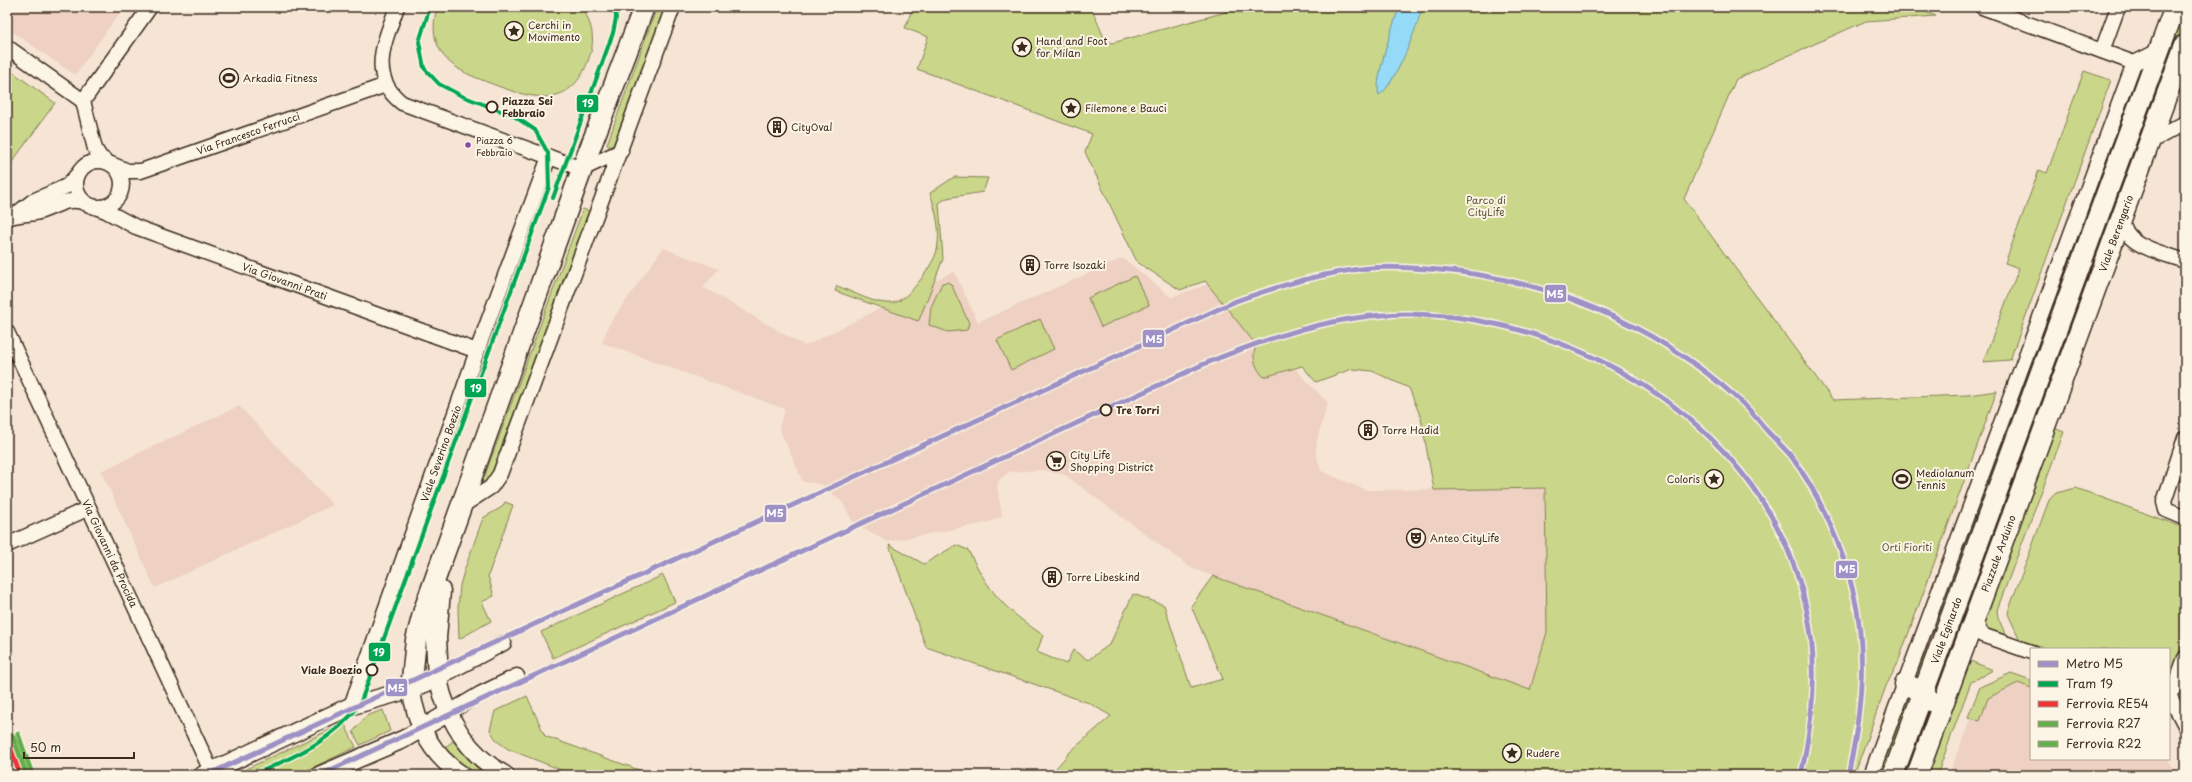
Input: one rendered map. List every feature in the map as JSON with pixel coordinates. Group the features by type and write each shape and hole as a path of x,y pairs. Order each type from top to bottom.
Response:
{"main road":[{"path":"411,689 416,640 424,610 582,169 644,7"},
{"path":"1917,775 1974,619 1970,598 1999,516 1997,494 1999,486 2175,7"},
{"name":"Viale Berengario","path":"2047,422 2185,45"},
{"name":"Piazzale Arduino","path":"1974,619 2047,422"},
{"name":"Viale Eginardo","path":"1893,775 1999,486"},
{"path":"438,678 437,612 445,553"},
{"path":"1905,684 1924,691 1929,696 1930,705 1905,775"}],"street":[{"path":"7,47 83,100 150,7"},
{"path":"397,7 381,53 386,85 389,92 402,103 582,169 621,151"},
{"path":"462,506 491,487 500,474 621,151 673,7"},
{"path":"1982,7 2134,63 2158,51"},
{"path":"2102,51 2118,7"},
{"name":"Viale Eginardo","path":"1871,775 2134,63"},
{"name":"Via Francesco Ferrucci","path":"83,100 95,149 100,157 109,163 128,171 141,171 386,85"},
{"path":"2149,142 2185,123"},
{"name":"Viale Severino Boezio","path":"351,706 476,351 549,157"},
{"name":"Via Francesco Ferrucci","path":"96,161 109,163 121,175 122,190 116,200 110,205 91,206 72,200 38,212 10,216 33,201 67,186 89,163 96,161"},
{"path":"78,174 76,185 77,193 91,206"},
{"name":"Via Giovanni Prati","path":"91,206 106,211 136,227 476,351"},
{"path":"2123,213 2122,223 2125,232 2136,242 2185,261"},
{"name":"Via Giovanni da Procida","path":"7,332 89,508 209,774"},
{"path":"2185,438 2166,490 2164,502 2166,510 2185,518"},
{"path":"7,545 89,508"},
{"path":"1974,619 1982,635 2030,652"},
{"path":"209,774 351,706 411,689 438,678 504,643"},
{"path":"2170,693 2174,688 2185,658"},
{"path":"320,775 422,730 480,694 517,676"},
{"path":"438,678 442,697 448,713 459,734 474,753 488,765 505,775"},
{"path":"411,689 414,708 422,730 441,757 462,775"},
{"path":"2170,696 2185,725"}],"shaded area":[{"path":"7,7 124,7 75,75 7,28"},
{"name":"City Life Shopping District","path":"663,248 719,269 703,287 805,346 954,271 978,322 1123,258 1171,297 1212,283 1328,403 1317,439 1316,453 1321,471 1366,490 1545,488 1547,632 1530,690 1191,568 1065,475 1043,470 1009,472 1000,479 997,486 1002,516 990,522 888,542 854,524 842,502 821,484 803,482 779,428 785,409 602,343 608,326"},
{"path":"239,406 333,505 155,588 101,471"},
{"path":"2011,673 2030,680 2030,760 2168,760 2175,775 1949,775 1983,685"}],"green space":[{"path":"438,7 581,7 588,19 592,31 592,45 589,58 582,74 573,86 562,93 551,96 538,96 510,90 466,73 450,63 439,47 434,33 435,18"},
{"path":"657,7 665,7 613,146 608,146 607,144"},
{"name":"Parco di CityLife","path":"913,7 1091,7 1105,40 1112,43 1244,7 1912,7 1936,16 1866,21 1736,79 1684,199 1833,400 1968,395 1997,391 1897,665 1886,686 1854,775 1050,775 1071,751 1111,716 1089,703 926,647 889,545 924,564 956,545 968,550 983,578 1007,608 1043,635 1037,652 1066,664 1073,650 1088,660 1110,644 1133,594 1164,605 1191,688 1223,679 1191,606 1213,576 1530,690 1547,632 1545,488 1434,490 1421,418 1409,388 1372,371 1352,369 1316,382 1302,366 1264,377 1256,366 1255,362 1254,353 1257,346 1205,281 1180,290 1137,262 1085,152 1092,134 917,69 928,37 905,28"},
{"path":"2184,7 2185,22 2160,91 2154,88"},
{"path":"7,68 55,103 7,169 7,142 10,139 7,135"},
{"path":"2084,71 2111,80 2010,360 1983,362 2019,268 2005,263 2039,170 2047,173"},
{"path":"2126,98 2131,100 2019,407 2013,405"},
{"path":"2150,98 2156,100 2042,414 2035,412"},
{"path":"954,177 988,178 983,192 947,198 939,203 943,259 918,321 835,291 837,286 865,298 886,303 899,301 906,296 920,281 931,264 937,250 937,221 930,193"},
{"path":"583,209 589,211 489,481 482,483"},
{"path":"1135,276 1149,305 1101,327 1088,298"},
{"path":"947,282 951,284 969,323 967,330 948,332 929,325 931,307 942,283"},
{"path":"1040,319 1054,349 1011,370 997,340"},
{"path":"2031,423 2037,425 2009,500 2007,489"},
{"path":"2006,424 2012,426 1937,632 1930,630"},
{"path":"2054,428 2064,432 1997,610 1998,617 2006,636 1983,628 1982,622"},
{"path":"2076,488 2185,528 2185,635 2170,681 2170,648 2043,648 2020,640 2008,614 2009,609 2049,500 2056,493"},
{"path":"505,502 513,505 488,576 494,596 482,602 491,621 459,639 458,608 460,585 464,571 483,518 502,507"},
{"path":"663,575 675,602 553,658 541,632"},
{"path":"1925,645 1931,647 1918,681 1912,679"},
{"path":"1947,654 1952,655 1936,694 1937,682"},
{"path":"1968,660 1993,670 1971,682 1937,775 1926,775"},
{"path":"2011,673 2030,680 2030,688 2018,683 1988,698 1980,721 1968,717 1980,687"},
{"path":"1908,690 1912,697 1883,775 1877,775"},
{"path":"527,696 545,736 653,775 574,775 508,749 497,741 490,730 495,711"},
{"path":"383,710 390,731 360,745 353,732 366,716"},
{"path":"344,723 356,747 297,775 249,775 246,769"},
{"path":"453,741 467,758 485,775 467,770 443,749"}],"water":[{"path":"1399,7 1422,7 1416,27 1399,68 1392,80 1379,95 1378,88 1381,66"}],"metro line":[{"name":"M5","path":"207,775 1236,301 1319,276 1353,270 1385,267 1471,273 1554,293 1594,308 1671,348 1706,373 1751,411 1768,432 1791,456 1812,488 1837,541 1844,559 1854,595 1861,640 1862,663 1859,708 1853,753 1848,775"},
{"name":"M5","path":"320,775 1204,364 1278,336 1304,329 1355,318 1408,314 1473,320 1538,336 1600,361 1658,394 1709,437 1752,486 1785,543 1806,607 1810,628 1813,691 1809,733 1801,775"}],"tram line":[{"name":"19","path":"253,775 312,747 338,728 360,704 549,187 548,153 535,130 514,116 462,96 439,84 424,68 419,42 430,7"},
{"name":"19","path":"553,198 613,33 616,18 615,7"}],"rail line":[{"name":"R22","path":"18,734 31,771"},
{"name":"R27","path":"13,736 26,773"},
{"name":"RE54","path":"7,738 20,775"}],"place":[{"name":"Cerchi in Movimento","path":"514,31"},
{"name":"Hand and Foot for Milan","path":"1022,47"},
{"name":"Arkadia Fitness","path":"229,78"},
{"name":"Piazza Sei Febbraio","path":"492,107"},
{"name":"Filemone e Bauci","path":"1071,108"},
{"name":"CityOval","path":"777,127"},
{"name":"Piazza 6 Febbraio","path":"468,145"},
{"name":"Torre Isozaki","path":"1030,265"},
{"name":"Tre Torri","path":"1106,410"},
{"name":"Torre Hadid","path":"1368,430"},
{"name":"City Life Shopping District","path":"1056,461"},
{"name":"Coloris","path":"1714,479"},
{"name":"Mediolanum Tennis","path":"1902,479"},
{"name":"Anteo CityLife","path":"1416,538"},
{"name":"Torre Libeskind","path":"1052,577"},
{"name":"Viale Boezio","path":"372,670"},
{"name":"Rudere","path":"1512,753"}],"park label":[{"name":"Orti Fioriti","path":"1907,547"}]}
